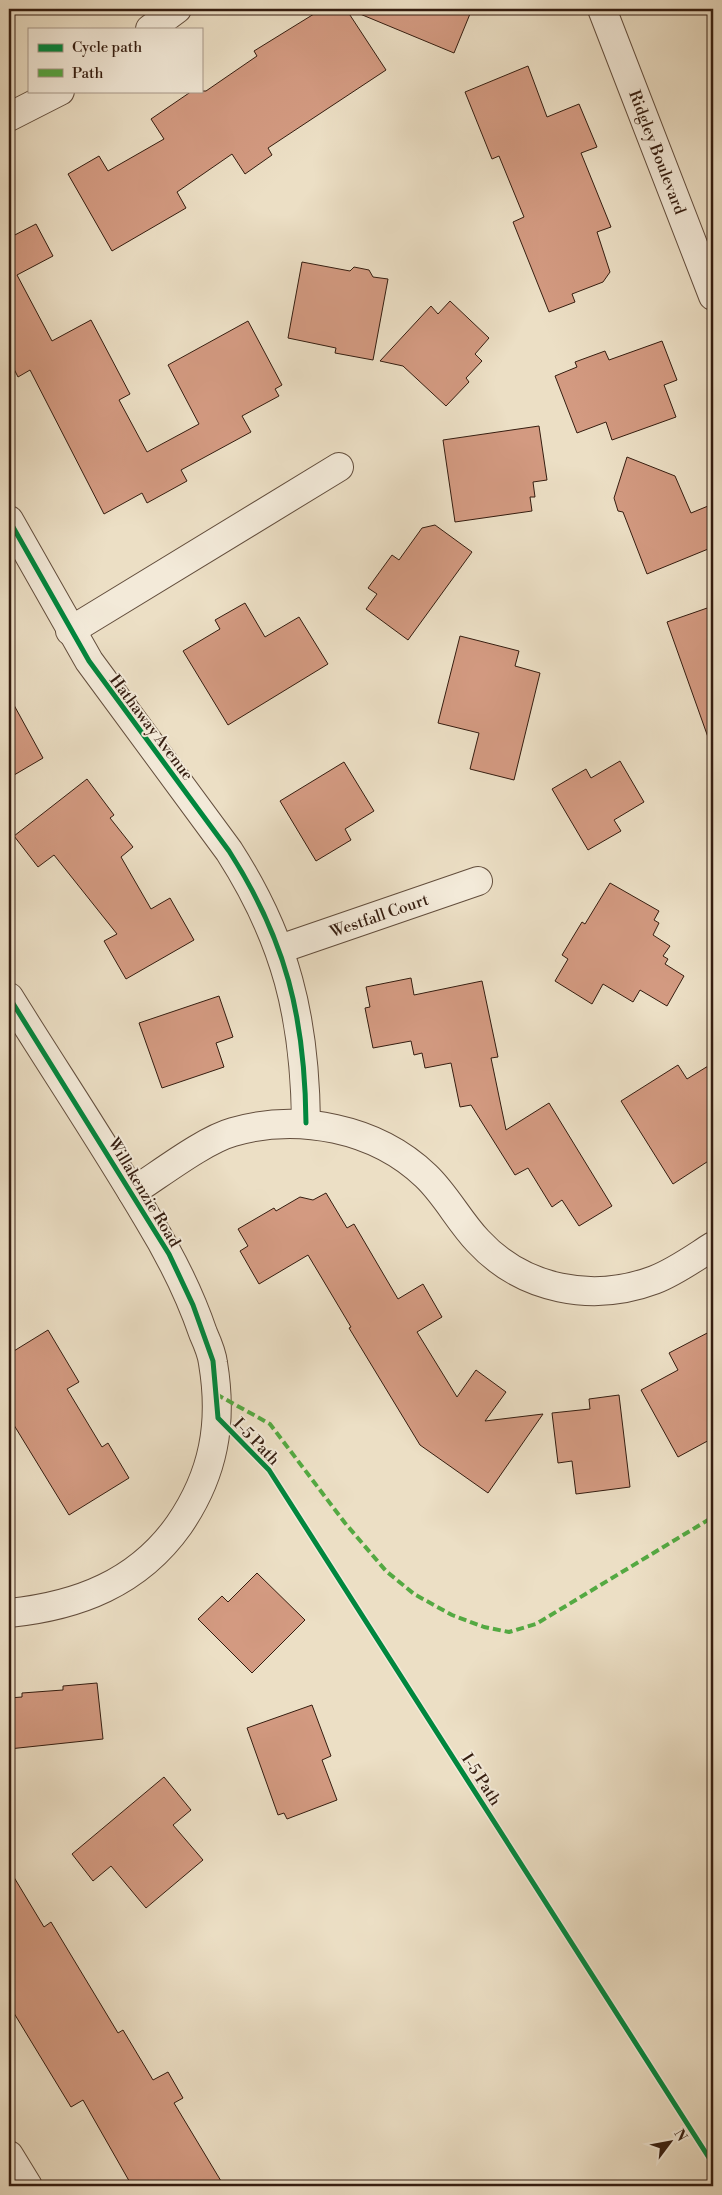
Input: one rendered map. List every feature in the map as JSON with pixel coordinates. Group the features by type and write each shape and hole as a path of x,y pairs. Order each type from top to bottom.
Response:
{"street":[{"path":"151,28 177,9"},
{"name":"Ridgley Boulevard","path":"602,9 713,296"},
{"path":"9,117 58,92"},
{"path":"70,631 339,467"},
{"name":"Hathaway Avenue","path":"9,520 70,631 109,691 229,851 248,880 280,948 286,967 304,1057 306,1123"},
{"name":"Westfall Court","path":"280,948 478,881"},
{"name":"Willakenzie Road","path":"9,997 169,1254 193,1304 213,1361 218,1418 209,1467 195,1501 173,1533 150,1558 129,1576 100,1592 61,1604 9,1613"},
{"path":"132,1192 208,1144 230,1133 270,1124 306,1123 335,1128 360,1136 404,1159 425,1175 443,1194 477,1240 496,1259 519,1274 542,1282 582,1292 607,1292 632,1287 656,1280 713,1246"},
{"path":"9,2155 28,2186"}],"building":[{"path":"322,9 346,9 386,70 268,148 272,155 245,174 232,154 177,192 186,208 112,251 68,174 99,156 108,171 164,139 151,119 191,92 206,91 257,56 254,51"},
{"path":"348,9 472,9 454,53"},
{"path":"528,66 547,117 579,104 597,147 581,153 611,227 597,232 610,272 603,282 572,294 575,302 549,312 513,222 524,217 499,156 492,159 465,92"},
{"path":"36,224 53,256 17,275 52,341 91,320 130,394 119,400 147,452 199,424 168,365 248,321 282,385 275,389 279,396 242,416 251,432 181,470 187,481 147,503 142,493 104,514 30,370 18,377 9,359 9,238"},
{"path":"302,262 350,271 354,267 369,270 373,277 388,279 373,360 335,353 336,348 288,338"},
{"path":"450,301 489,338 475,354 482,361 466,378 469,382 446,406 403,366 380,361 431,306 438,314"},
{"path":"662,341 677,380 664,385 676,417 612,440 606,422 577,433 555,376 577,367 575,362 605,351 609,360"},
{"path":"539,426 547,480 533,482 535,497 530,497 532,511 455,522 443,440"},
{"path":"627,457 675,476 691,513 713,504 713,547 647,574 623,512 618,511 614,498"},
{"path":"435,525 472,552 408,640 366,609 377,594 368,588 392,555 399,560 422,528"},
{"path":"245,603 265,637 299,617 328,664 228,725 183,651 220,629 215,620"},
{"path":"713,606 713,739 709,740 667,622"},
{"path":"460,636 519,651 515,666 540,673 514,780 470,769 479,733 438,723"},
{"path":"9,696 43,758 9,778"},
{"path":"620,761 644,802 614,820 621,831 588,850 552,789 586,769 591,778"},
{"path":"344,762 374,811 345,829 351,840 316,861 280,801"},
{"path":"87,779 114,815 110,818 133,847 121,857 151,909 170,898 194,940 126,979 104,941 117,934 54,855 38,867 14,836"},
{"path":"610,883 659,911 654,920 659,923 653,935 670,946 663,956 668,959 665,964 684,976 667,1006 640,990 633,1002 603,984 592,1004 555,981 568,959 562,955 582,922 585,924"},
{"path":"411,978 414,995 482,981 498,1057 491,1058 506,1130 549,1103 612,1206 579,1226 562,1200 552,1207 528,1168 515,1175 471,1105 460,1107 451,1063 425,1068 422,1053 414,1055 411,1041 373,1048 365,1008 370,1007 366,987"},
{"path":"219,996 233,1037 216,1043 224,1067 162,1088 139,1023"},
{"path":"713,1063 713,1158 673,1184 621,1101 678,1065 687,1079"},
{"path":"326,1193 347,1228 354,1224 398,1299 423,1284 442,1317 417,1332 457,1397 476,1370 506,1392 485,1421 543,1414 488,1493 420,1445 349,1328 351,1327 308,1255 259,1284 240,1251 248,1246 238,1229 274,1208 276,1211 300,1197 313,1200"},
{"path":"48,1330 79,1382 67,1389 102,1447 108,1443 129,1478 69,1515 9,1417 9,1354"},
{"path":"713,1330 713,1438 678,1457 641,1390 678,1370 669,1353"},
{"path":"619,1395 630,1487 576,1494 572,1461 558,1463 552,1413 590,1409 589,1399"},
{"path":"257,1573 305,1620 252,1673 198,1619 222,1596 228,1602"},
{"path":"97,1683 103,1739 9,1749 9,1698 22,1697 22,1693 63,1690 63,1686"},
{"path":"312,1705 331,1756 322,1760 337,1800 287,1819 284,1813 278,1815 247,1728"},
{"path":"164,1777 191,1810 173,1825 203,1860 146,1908 111,1866 93,1881 72,1854"},
{"path":"9,1869 44,1927 51,1922 118,2033 123,2030 153,2080 168,2072 183,2098 174,2103 224,2186 132,2186 83,2100 71,2107 9,2005"}],"marked path":[{"path":"216,1394 270,1424 345,1523 386,1571 414,1594 452,1615 484,1627 509,1632 536,1624 713,1517"}],"cycle path":[{"path":"9,520 89,661 229,851 249,884 265,916 278,948 296,1014 302,1048 306,1123"},
{"name":"I-5 Path","path":"9,997 169,1254 193,1305 213,1361 218,1418 269,1470 713,2164"}]}
